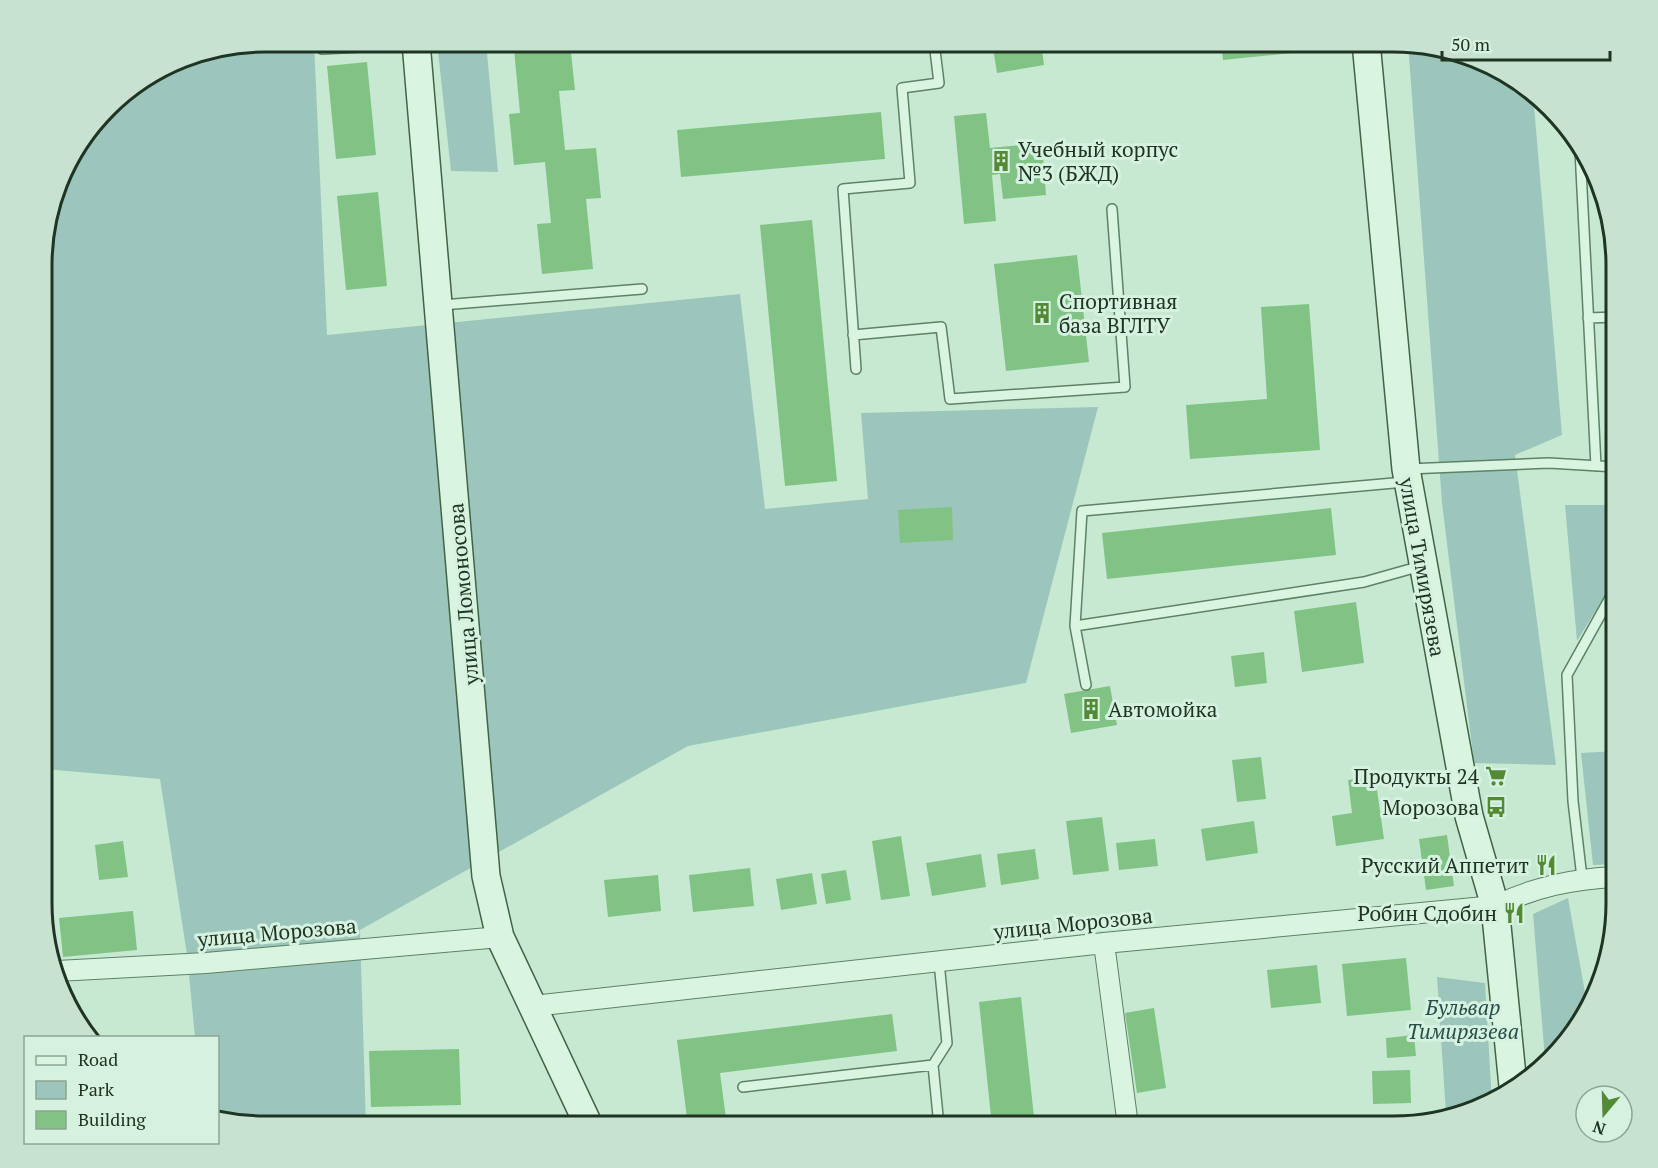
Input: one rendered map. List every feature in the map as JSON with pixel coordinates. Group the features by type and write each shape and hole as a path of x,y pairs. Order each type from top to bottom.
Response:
{"main road":[{"name":"улица Ломоносова","path":"417,52 486,876 500,937 584,1115"},
{"name":"улица Тимирязева","path":"1367,53 1407,476 1469,816 1495,906 1512,1079"}],"street":[{"name":"улица Морозова","path":"533,1006 1104,943 1495,906 1520,894 1582,878 1606,877"},
{"name":"улица Морозова","path":"64,971 206,963 500,937"},
{"path":"1104,943 1127,1116"}],"lane":[{"path":"855,369 843,189 910,183 902,88 939,83 935,53"},
{"path":"1581,165 1596,466"},
{"path":"853,335 941,327 950,399 1125,387 1112,209"},
{"path":"439,306 642,289"},
{"path":"1588,318 1605,317"},
{"path":"1086,685 1075,626 1082,511 1550,463 1605,466"},
{"path":"1075,626 1364,582 1423,566"},
{"path":"1582,878 1573,801 1567,675 1606,606"},
{"path":"938,1116 933,1065 946,1043 939,962"},
{"path":"743,1087 933,1065"}],"green space":[{"path":"314,52 327,335 740,294 765,509 868,499 861,413 1098,407 1026,683 688,746 360,930 366,1115 251,1115 219,1110 219,1036 195,1036 187,955 160,779 53,770 52,265 54,237 60,210 74,171 88,147 125,105 147,88 171,74 210,60 237,54"},
{"path":"438,52 487,52 498,172 451,171"},
{"path":"1409,53 1448,60 1487,74 1511,88 1534,106 1562,435 1515,455 1556,765 1474,763 1442,503"},
{"path":"1565,505 1605,505 1606,595 1577,641"},
{"path":"1606,752 1606,864 1593,865 1581,753"},
{"path":"1568,898 1585,994 1570,1021 1544,1052 1533,914"},
{"name":"Бульвар Тимирязева","path":"1437,977 1485,983 1491,1091 1446,1109"}],"building":[{"path":"514,52 571,52 575,90 559,91 565,150 596,148 601,198 586,199 593,269 542,274 537,224 551,223 545,162 514,165 509,114 520,113"},
{"path":"994,53 1042,53 1044,65 997,73"},
{"path":"1222,53 1292,53 1292,53 1223,60"},
{"path":"367,62 376,155 336,159 327,66"},
{"path":"881,112 885,159 681,177 677,130"},
{"name":"Учебный корпус №3 (БЖД)","path":"986,113 990,148 1042,143 1046,195 1003,199 1000,174 992,175 996,221 964,224 954,116"},
{"path":"378,192 387,286 346,290 337,196"},
{"path":"812,220 837,481 785,486 760,225"},
{"name":"Спортивная база ВГЛТУ","path":"1077,255 1089,362 1006,371 994,264"},
{"path":"1309,304 1320,450 1190,459 1186,405 1267,399 1261,307"},
{"path":"952,507 953,540 900,543 898,510"},
{"path":"1331,508 1336,555 1107,579 1102,533"},
{"path":"1356,602 1364,663 1302,672 1294,611"},
{"path":"1264,652 1267,683 1235,687 1231,656"},
{"name":"Автомойка","path":"1110,686 1117,725 1071,733 1064,694"},
{"path":"1261,757 1266,799 1237,802 1232,760"},
{"path":"1375,776 1384,839 1336,846 1332,816 1352,813 1348,780"},
{"path":"1102,817 1109,871 1073,875 1066,821"},
{"path":"1254,821 1258,853 1206,861 1201,829"},
{"path":"1447,835 1454,886 1426,890 1419,839"},
{"path":"901,836 910,896 881,900 872,841"},
{"path":"1155,839 1158,866 1119,870 1116,843"},
{"path":"123,841 128,877 99,880 95,845"},
{"path":"1035,849 1039,879 1001,885 997,854"},
{"path":"981,854 986,887 932,896 926,863"},
{"path":"750,868 754,906 693,912 689,875"},
{"path":"846,870 851,900 826,904 821,874"},
{"path":"812,873 817,904 781,910 776,879"},
{"path":"658,875 661,911 608,917 604,880"},
{"path":"133,911 137,950 63,957 59,918"},
{"path":"1406,958 1411,1010 1347,1016 1342,964"},
{"path":"1317,965 1321,1003 1271,1008 1267,970"},
{"path":"1021,997 1034,1116 991,1116 979,1002"},
{"path":"1154,1008 1166,1088 1137,1093 1125,1013"},
{"path":"892,1014 897,1051 720,1073 726,1115 687,1115 677,1040"},
{"path":"1414,1035 1416,1056 1387,1058 1386,1038"},
{"path":"459,1049 461,1105 371,1107 369,1051"},
{"path":"1410,1070 1411,1103 1373,1104 1372,1071"}],"place":[{"name":"Учебный корпус №3 (БЖД)","path":"1001,161"},
{"name":"Спортивная база ВГЛТУ","path":"1042,313"},
{"name":"Автомойка","path":"1091,709"},
{"name":"Продукты 24","path":"1496,776"},
{"name":"Морозова","path":"1496,807"},
{"name":"Русский Аппетит","path":"1546,865"},
{"name":"Робин Сдобин","path":"1514,913"}]}
